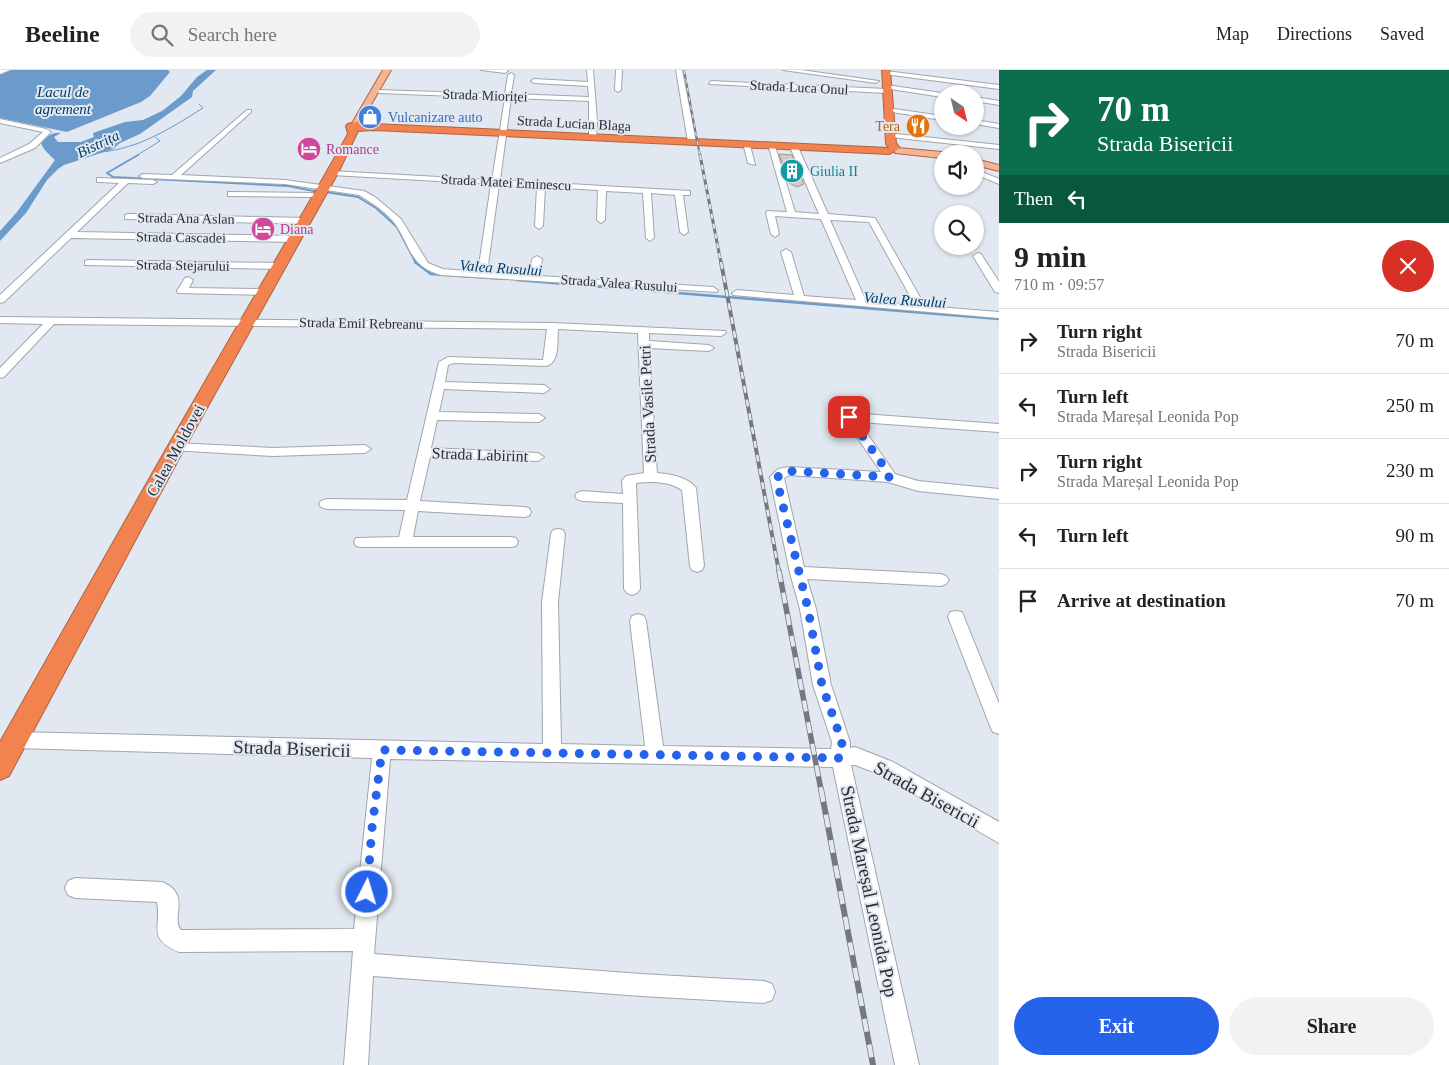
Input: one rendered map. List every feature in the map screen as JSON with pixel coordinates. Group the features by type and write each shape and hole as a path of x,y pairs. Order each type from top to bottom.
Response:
{"highway":[{"path":"885,78 892,148"},
{"name":"Strada Lucian Blaga","path":"361,128 794,147 892,148"},
{"name":"Calea Moldovei","path":"0,768 176,447 248,322 319,192 361,128"}],"main road":[{"name":"Calea Moldovei","path":"361,128 389,70"},
{"name":"Calea Moldovei","path":"361,128 360,120 389,70"},
{"path":"892,148 934,154"},
{"path":"984,164 999,168"}],"street":[{"path":"0,72 7,70"},
{"path":"482,274 508,96 508,73 484,70"},
{"path":"590,70 594,121 593,138"},
{"path":"618,90 619,70"},
{"path":"679,70 692,142"},
{"path":"786,70 999,87"},
{"path":"885,78 934,93"},
{"name":"Strada Luca Onul","path":"711,83 885,78"},
{"path":"534,81 590,84"},
{"name":"Strada Mioriței","path":"379,91 592,99"},
{"path":"984,100 999,103"},
{"path":"888,110 934,117"},
{"path":"174,177 249,111"},
{"path":"0,120 39,128 47,132 32,146 0,161"},
{"path":"984,124 999,126"},
{"path":"746,145 752,163"},
{"path":"771,146 792,215"},
{"path":"794,147 862,303"},
{"path":"892,148 999,147"},
{"path":"214,179 223,168"},
{"name":"Strada Matei Eminescu","path":"332,173 683,193 684,232"},
{"path":"984,175 999,182"},
{"path":"143,176 285,182 319,192"},
{"path":"100,180 278,186 319,192"},
{"path":"0,300 126,181"},
{"path":"539,226 542,184"},
{"path":"601,220 602,188"},
{"path":"647,191 650,238"},
{"path":"231,194 319,192"},
{"name":"Strada Valea Rusului","path":"319,192 362,193 372,199 403,227 424,265 441,272 713,290"},
{"path":"775,234 770,213 872,220 922,308"},
{"name":"Strada Ana Aslan","path":"128,217 304,221"},
{"name":"Strada Cascadei","path":"68,235 294,239"},
{"path":"786,252 800,298"},
{"name":"Strada Cascadei","path":"151,255 281,262"},
{"path":"978,256 999,290"},
{"path":"535,278 537,259"},
{"name":"Strada Stejarului","path":"88,263 281,262"},
{"path":"188,280 182,291 264,292"},
{"path":"737,293 999,315"},
{"name":"Strada Emil Rebreanu","path":"0,320 553,326 722,333"},
{"path":"0,375 51,321"},
{"name":"Strada Labirint","path":"405,541 423,452 444,364 448,360 543,363 549,361 553,326"},
{"name":"Strada Vasile Petri","path":"642,330 651,478"},
{"path":"643,344 710,348"},
{"path":"438,385 544,388"},
{"path":"431,416 539,418"},
{"path":"889,477 887,471 849,417 999,428"},
{"path":"176,447 273,452 365,449"},
{"name":"Strada Labirint","path":"423,452 538,457"},
{"name":"Strada Mareșal Leonida Pop","path":"907,1065 840,758 842,742 822,685 808,609 777,481 779,474 789,471 889,477 918,486 999,494"},
{"name":"Strada Vasile Petri","path":"632,589 628,481 631,479 651,478 681,481 689,488 697,566"},
{"path":"582,496 629,500"},
{"path":"326,504 524,512"},
{"path":"552,753 550,602 558,534"},
{"path":"361,542 510,542"},
{"path":"798,572 941,580"},
{"path":"956,617 999,726"},
{"path":"638,621 655,755"},
{"name":"Strada Bisericii","path":"15,740 382,750 840,758 855,756 886,768 999,833"},
{"path":"356,1065 372,828 382,750"},
{"path":"75,888 162,892 167,895 169,901 166,929 170,936 179,941 364,940"},
{"path":"362,964 764,992"}],"water":[{"name":"Lacul de agrement","path":"10,70 168,70 170,72 150,96 141,102 67,132 0,118 0,73"},
{"name":"Bistrița","path":"207,70 216,70 193,91 192,97 140,134 120,143 113,149 64,165 58,169 47,180 26,213 0,241 0,231 17,212 55,160 41,143 47,137 55,133 61,133 54,137 58,142 81,142 94,137 93,133 125,122 143,120 162,111 181,96 197,77"}],"building":[{"name":"Giulia II","path":"779,154 792,155 804,184 797,187 789,183"}],"waterway":[{"name":"Valea Rusului","path":"102,152 116,150 155,136 203,108 199,104"},
{"name":"Valea Rusului","path":"136,156 160,141 155,137"},
{"name":"Valea Rusului","path":"138,155 107,173 113,177 288,186 319,192"},
{"name":"Valea Rusului","path":"325,192 358,197 376,208 397,227 416,263"},
{"name":"Valea Rusului","path":"416,263 431,274 505,279"},
{"name":"Valea Rusului","path":"516,280 999,319"}],"railway":[{"path":"684,70 700,156"},
{"path":"700,155 721,263"},
{"path":"721,262 779,572"},
{"path":"779,571 821,790"},
{"path":"821,789 873,1065"}],"place":[{"name":"Vulcanizare auto","path":"370,117"},
{"name":"Tera","path":"918,126"},
{"name":"Romance","path":"309,149"},
{"name":"Giulia II","path":"792,171"},
{"name":"Diana","path":"263,229"}],"route":[{"path":"367,892 372,828 382,750 813,756 840,758 842,742 822,685 808,609 777,477 779,474 789,471 889,477 887,471 849,417"}]}
